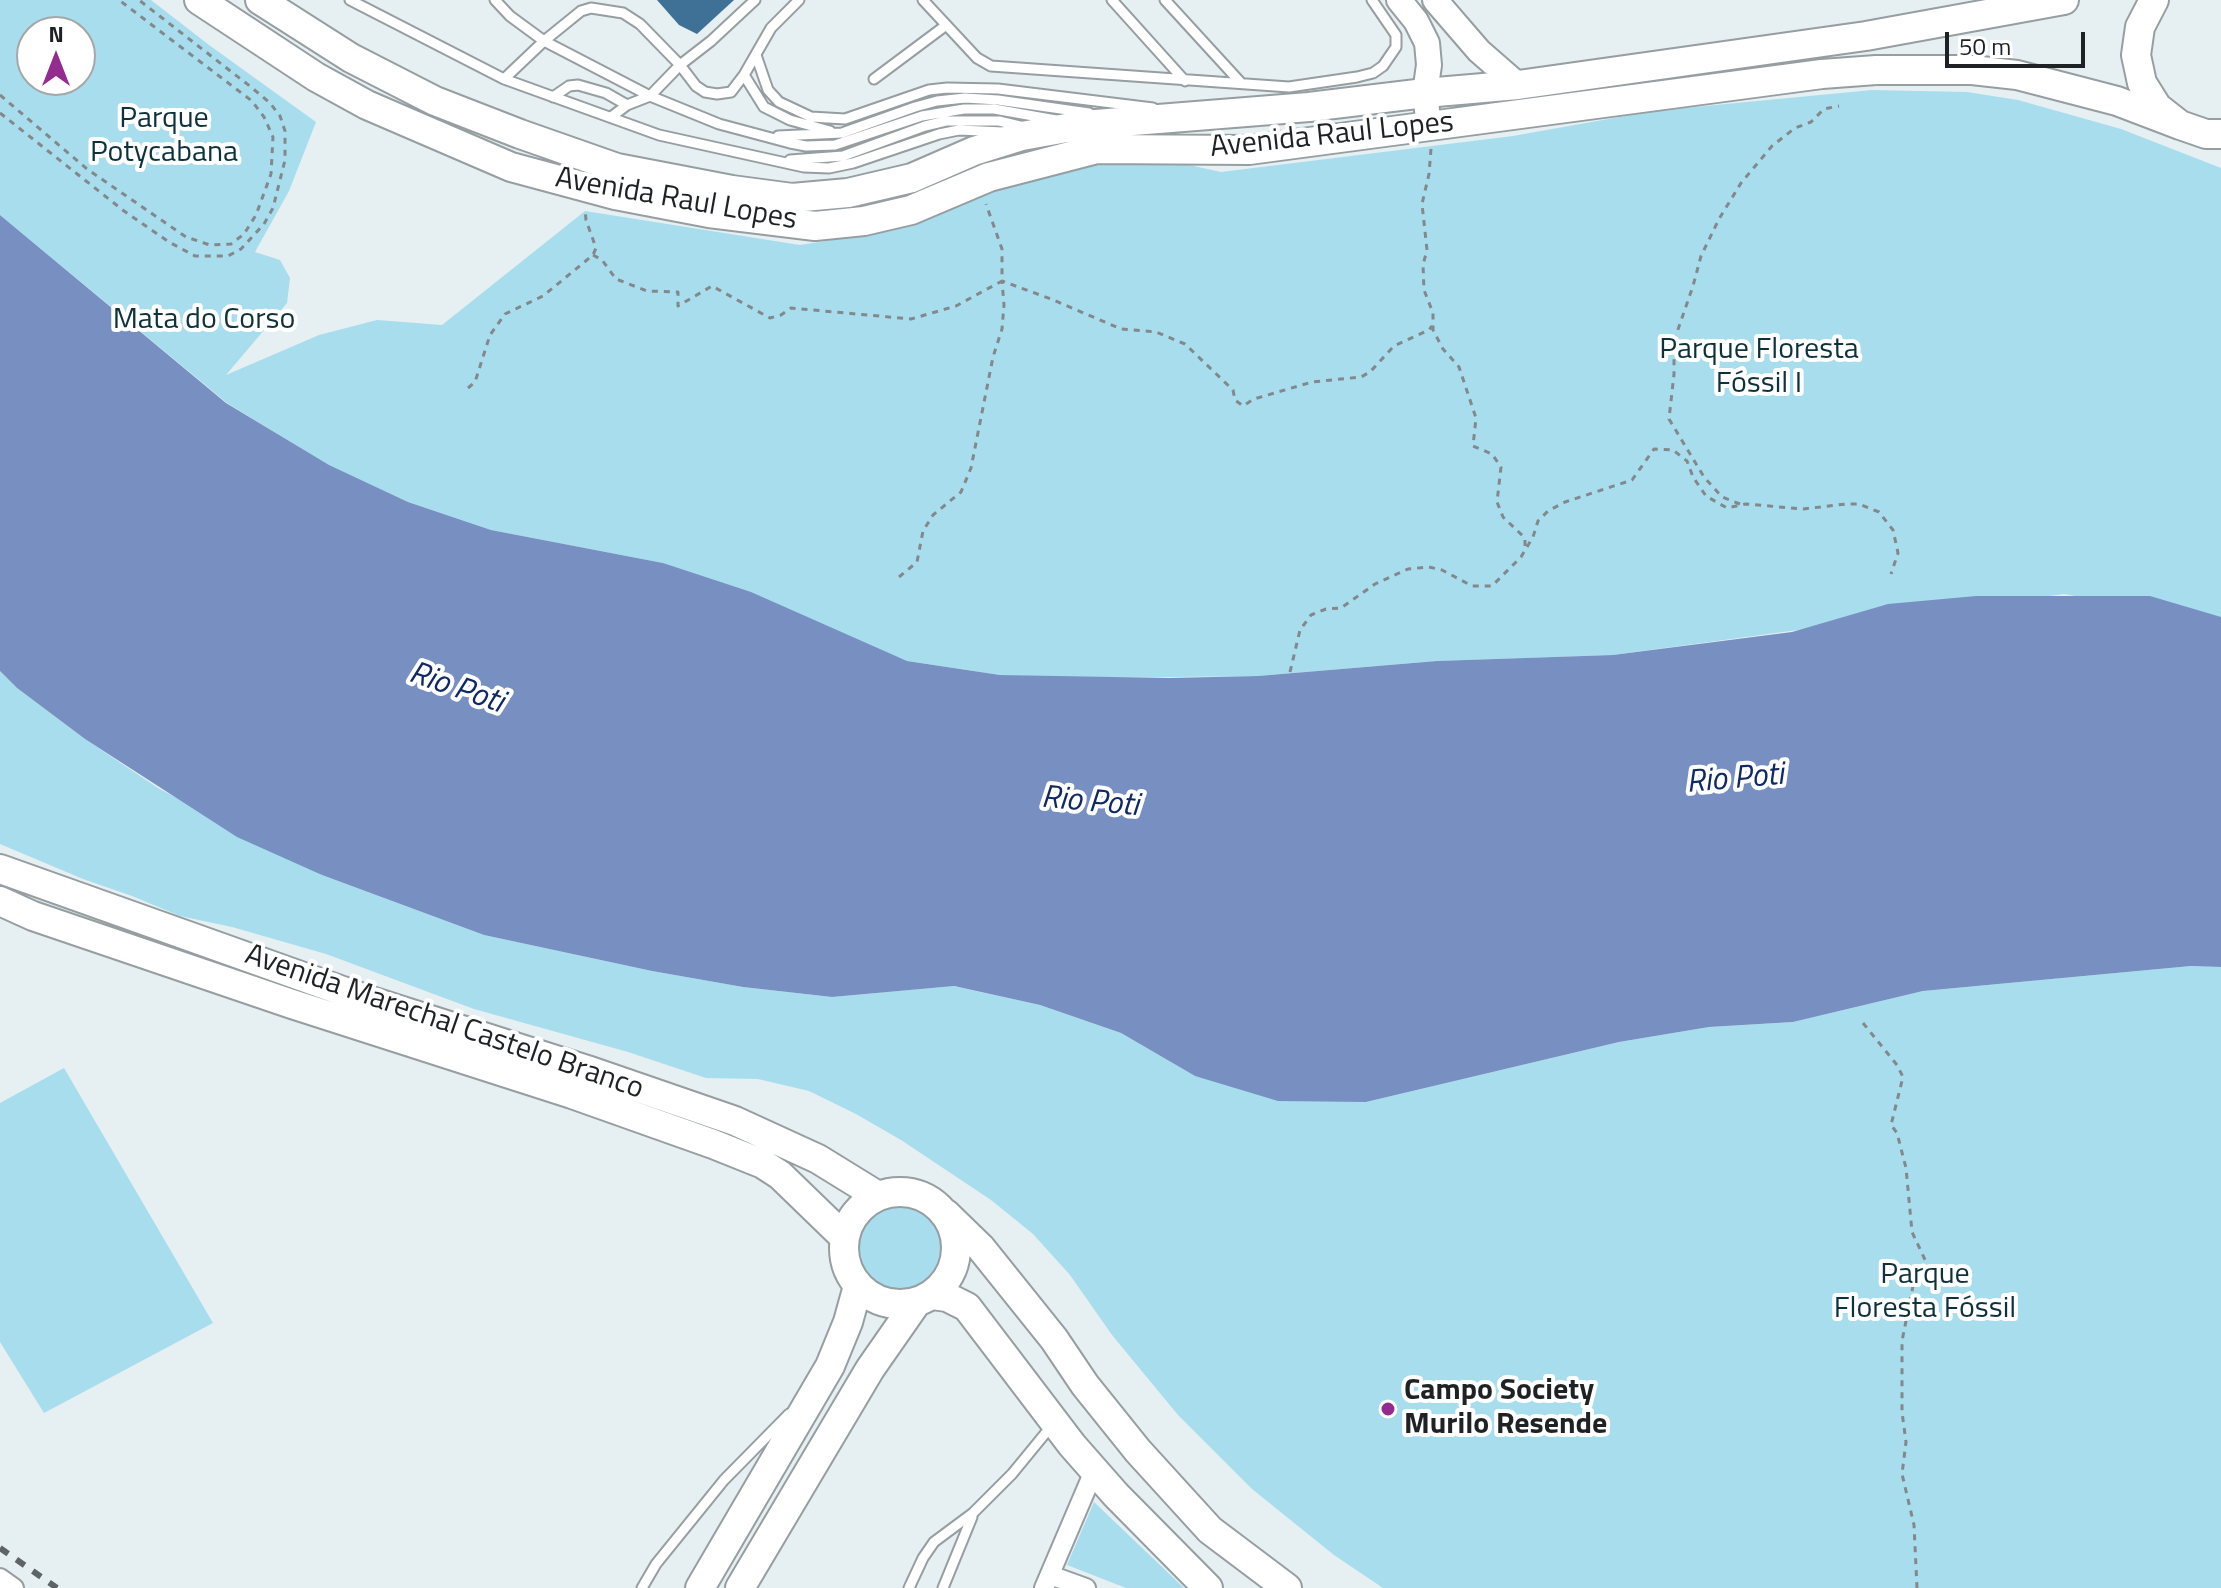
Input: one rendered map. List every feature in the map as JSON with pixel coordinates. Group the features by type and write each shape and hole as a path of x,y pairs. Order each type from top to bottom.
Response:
{"main road":[{"name":"Avenida Raul Lopes","path":"199,0 316,77 367,105 511,167 588,188 709,213 815,226 864,221 911,210 989,177 1097,149 1249,150 1430,134 1822,74 1923,69 2017,75 2117,101 2207,133"},
{"name":"Avenida Raul Lopes","path":"260,0 351,58 435,101 617,168 792,198 848,193 912,178 974,151 1033,134 1083,125 1309,107 1518,85 1866,36 2064,0"},
{"path":"2154,0 2140,27 2136,55 2142,83 2157,107 2207,133"},
{"name":"Avenida Marechal Castelo Branco","path":"0,869 368,1000 735,1121 818,1159 878,1196"},
{"name":"Avenida Marechal Castelo Branco","path":"0,901 33,916 572,1094 713,1144 763,1164 780,1175 844,1237"},
{"path":"292,1004 307,977"},
{"path":"572,1094 587,1070"},
{"path":"1208,1588 1181,1564 1094,1471 967,1307 947,1297 895,1305 875,1299 858,1286 848,1272 843,1255 844,1237 851,1220 862,1206 878,1196 896,1192 915,1194 932,1201 981,1248 1129,1440 1210,1530 1287,1588"},
{"path":"740,1588 870,1369 924,1299 954,1268 957,1249 954,1231 946,1214"},
{"path":"700,1588 830,1366 848,1322 858,1286"}],"street":[{"path":"1399,0 1416,21 1427,43 1429,65 1425,93 1430,134"},
{"path":"1435,0 1479,51 1518,85"},
{"path":"1086,1588 1047,1581 1094,1471"},
{"path":"0,1578 14,1588"}],"lane":[{"path":"350,0 504,79 659,135 804,167 829,168 853,163 959,130 1033,134"},
{"path":"495,0 510,16 544,41 650,96 719,124 806,146 835,145 922,116 964,109 1024,113 1083,125"},
{"path":"611,117 627,105 650,96 680,65 755,0"},
{"path":"504,79 544,41 581,11 591,8 623,13 640,24 705,92 731,92 771,28 799,0"},
{"path":"923,0 977,58 991,66 1289,87 1357,77 1373,73 1383,66 1396,47 1396,35 1372,0"},
{"path":"1112,0 1185,81"},
{"path":"1165,0 1241,83"},
{"path":"874,79 945,26"},
{"path":"756,55 768,90 779,102 811,117 845,119 929,90 947,88 998,89 1203,116"},
{"path":"744,75 756,99 773,113 811,127 842,133"},
{"path":"553,97 569,86 578,85 606,93 627,105"},
{"path":"769,136 842,133 915,107 965,98 1040,105 1139,122"},
{"path":"772,160 843,156 946,121 999,121 1033,134"},
{"path":"642,1588 656,1564 724,1480 820,1383"},
{"path":"909,1588 934,1542 973,1513 1012,1474 1054,1423"},
{"path":"943,1588 973,1513"}],"path":[{"path":"0,95 87,169 186,237 210,245 231,244 244,234 256,215 271,174 273,137 264,117 252,101 119,0"},
{"path":"0,113 124,211 195,256 228,256 241,249 264,224 273,208 285,160 285,131 280,116 251,87 139,0"},
{"path":"1839,106 1824,109 1811,122 1795,128 1772,146 1741,183 1719,219 1701,256 1674,341 1669,419 1704,477 1722,497 1740,504 1803,509 1859,504 1879,512 1893,530 1898,553 1891,574"},
{"path":"1430,134 1429,174 1422,204 1427,250 1423,265 1424,290 1433,313 1432,326 1443,349 1461,370 1476,418 1473,446 1492,454 1501,467 1497,502 1503,517 1525,538 1525,550"},
{"path":"468,388 475,382 490,335 505,314 543,296 593,255 596,248 594,237 586,220 588,188"},
{"path":"899,577 917,562 923,531 933,515 961,492 971,468 993,357 1002,329 1002,249 981,196"},
{"path":"593,255 602,260 616,279 647,291 678,292 678,306 714,287 770,318 791,308 911,319 956,306 1002,281 1121,329 1156,332 1185,344 1233,390 1235,400 1243,406 1254,399 1312,382 1361,377 1370,372 1394,346 1432,326"},
{"path":"1290,672 1295,644 1302,626 1311,615 1326,609 1341,608 1375,584 1408,569 1429,567 1442,570 1472,586 1492,586 1521,557 1538,521 1548,511 1565,502 1632,480 1654,449 1673,450 1687,461 1702,491 1718,505 1727,508 1740,504"},
{"path":"1863,1023 1903,1077 1891,1125 1897,1133 1908,1177 1912,1232 1927,1264 1913,1286 1910,1309 1902,1332 1902,1412 1906,1442 1902,1474 1915,1535 1917,1588"}],"green space":[{"name":"Parque Floresta Fóssil I","path":"0,0 151,0 316,122 289,191 255,252 280,260 290,278 287,303 226,375 319,335 377,320 442,325 585,211 800,245 871,234 920,222 1029,174 1076,163 1171,161 1221,172 1513,136 1653,111 1872,90 1967,92 2018,100 2121,129 2221,168 2221,623 2064,594 1613,655 1437,661 1258,676 1084,678 1000,675 907,661 663,563 491,530 408,502 328,465 227,403 0,215"},
{"name":"Parque Floresta Fóssil","path":"0,671 17,688 85,739 158,788 322,875 484,935 652,971 743,987 832,997 953,986 1040,1005 1121,1033 1195,1076 1366,1102 1619,1042 1709,1027 1793,1022 1923,991 2191,966 2221,967 2221,1588 1383,1588 1334,1555 1252,1489 1178,1415 1112,1335 1070,1275 1033,1234 991,1200 856,1114 809,1091 758,1079 706,1078 628,1052 474,1009 326,954 232,927 180,916 0,844"},
{"path":"64,1068 213,1323 44,1413 0,1342 0,1103"},
{"path":"900,1203 917,1206 932,1216 942,1231 945,1248 942,1265 932,1280 917,1290 900,1293 883,1290 868,1280 858,1265 855,1248 858,1231 868,1216 883,1206"},
{"path":"1094,1502 1184,1588 1126,1588 1067,1565"}],"water":[{"name":"Rio Poti","path":"0,215 226,403 329,465 408,502 491,530 663,563 751,592 907,661 1000,675 1169,678 1258,676 1437,661 1613,655 1792,632 1888,604 1976,596 2150,596 2221,617 2221,967 2191,966 1923,991 1793,1022 1709,1027 1619,1042 1366,1102 1278,1101 1195,1076 1121,1033 1040,1005 954,986 832,997 743,987 652,971 484,935 322,875 237,837 85,739 17,688 0,671"}],"building":[{"path":"657,0 734,0 697,34 679,25"}],"railway":[{"path":"0,1548 57,1588"}],"place":[{"name":"Campo Society Murilo Resende","path":"1388,1409"}],"park label":[{"name":"Parque Potycabana","path":"164,137"},
{"name":"Mata do Corso","path":"204,321"}]}
